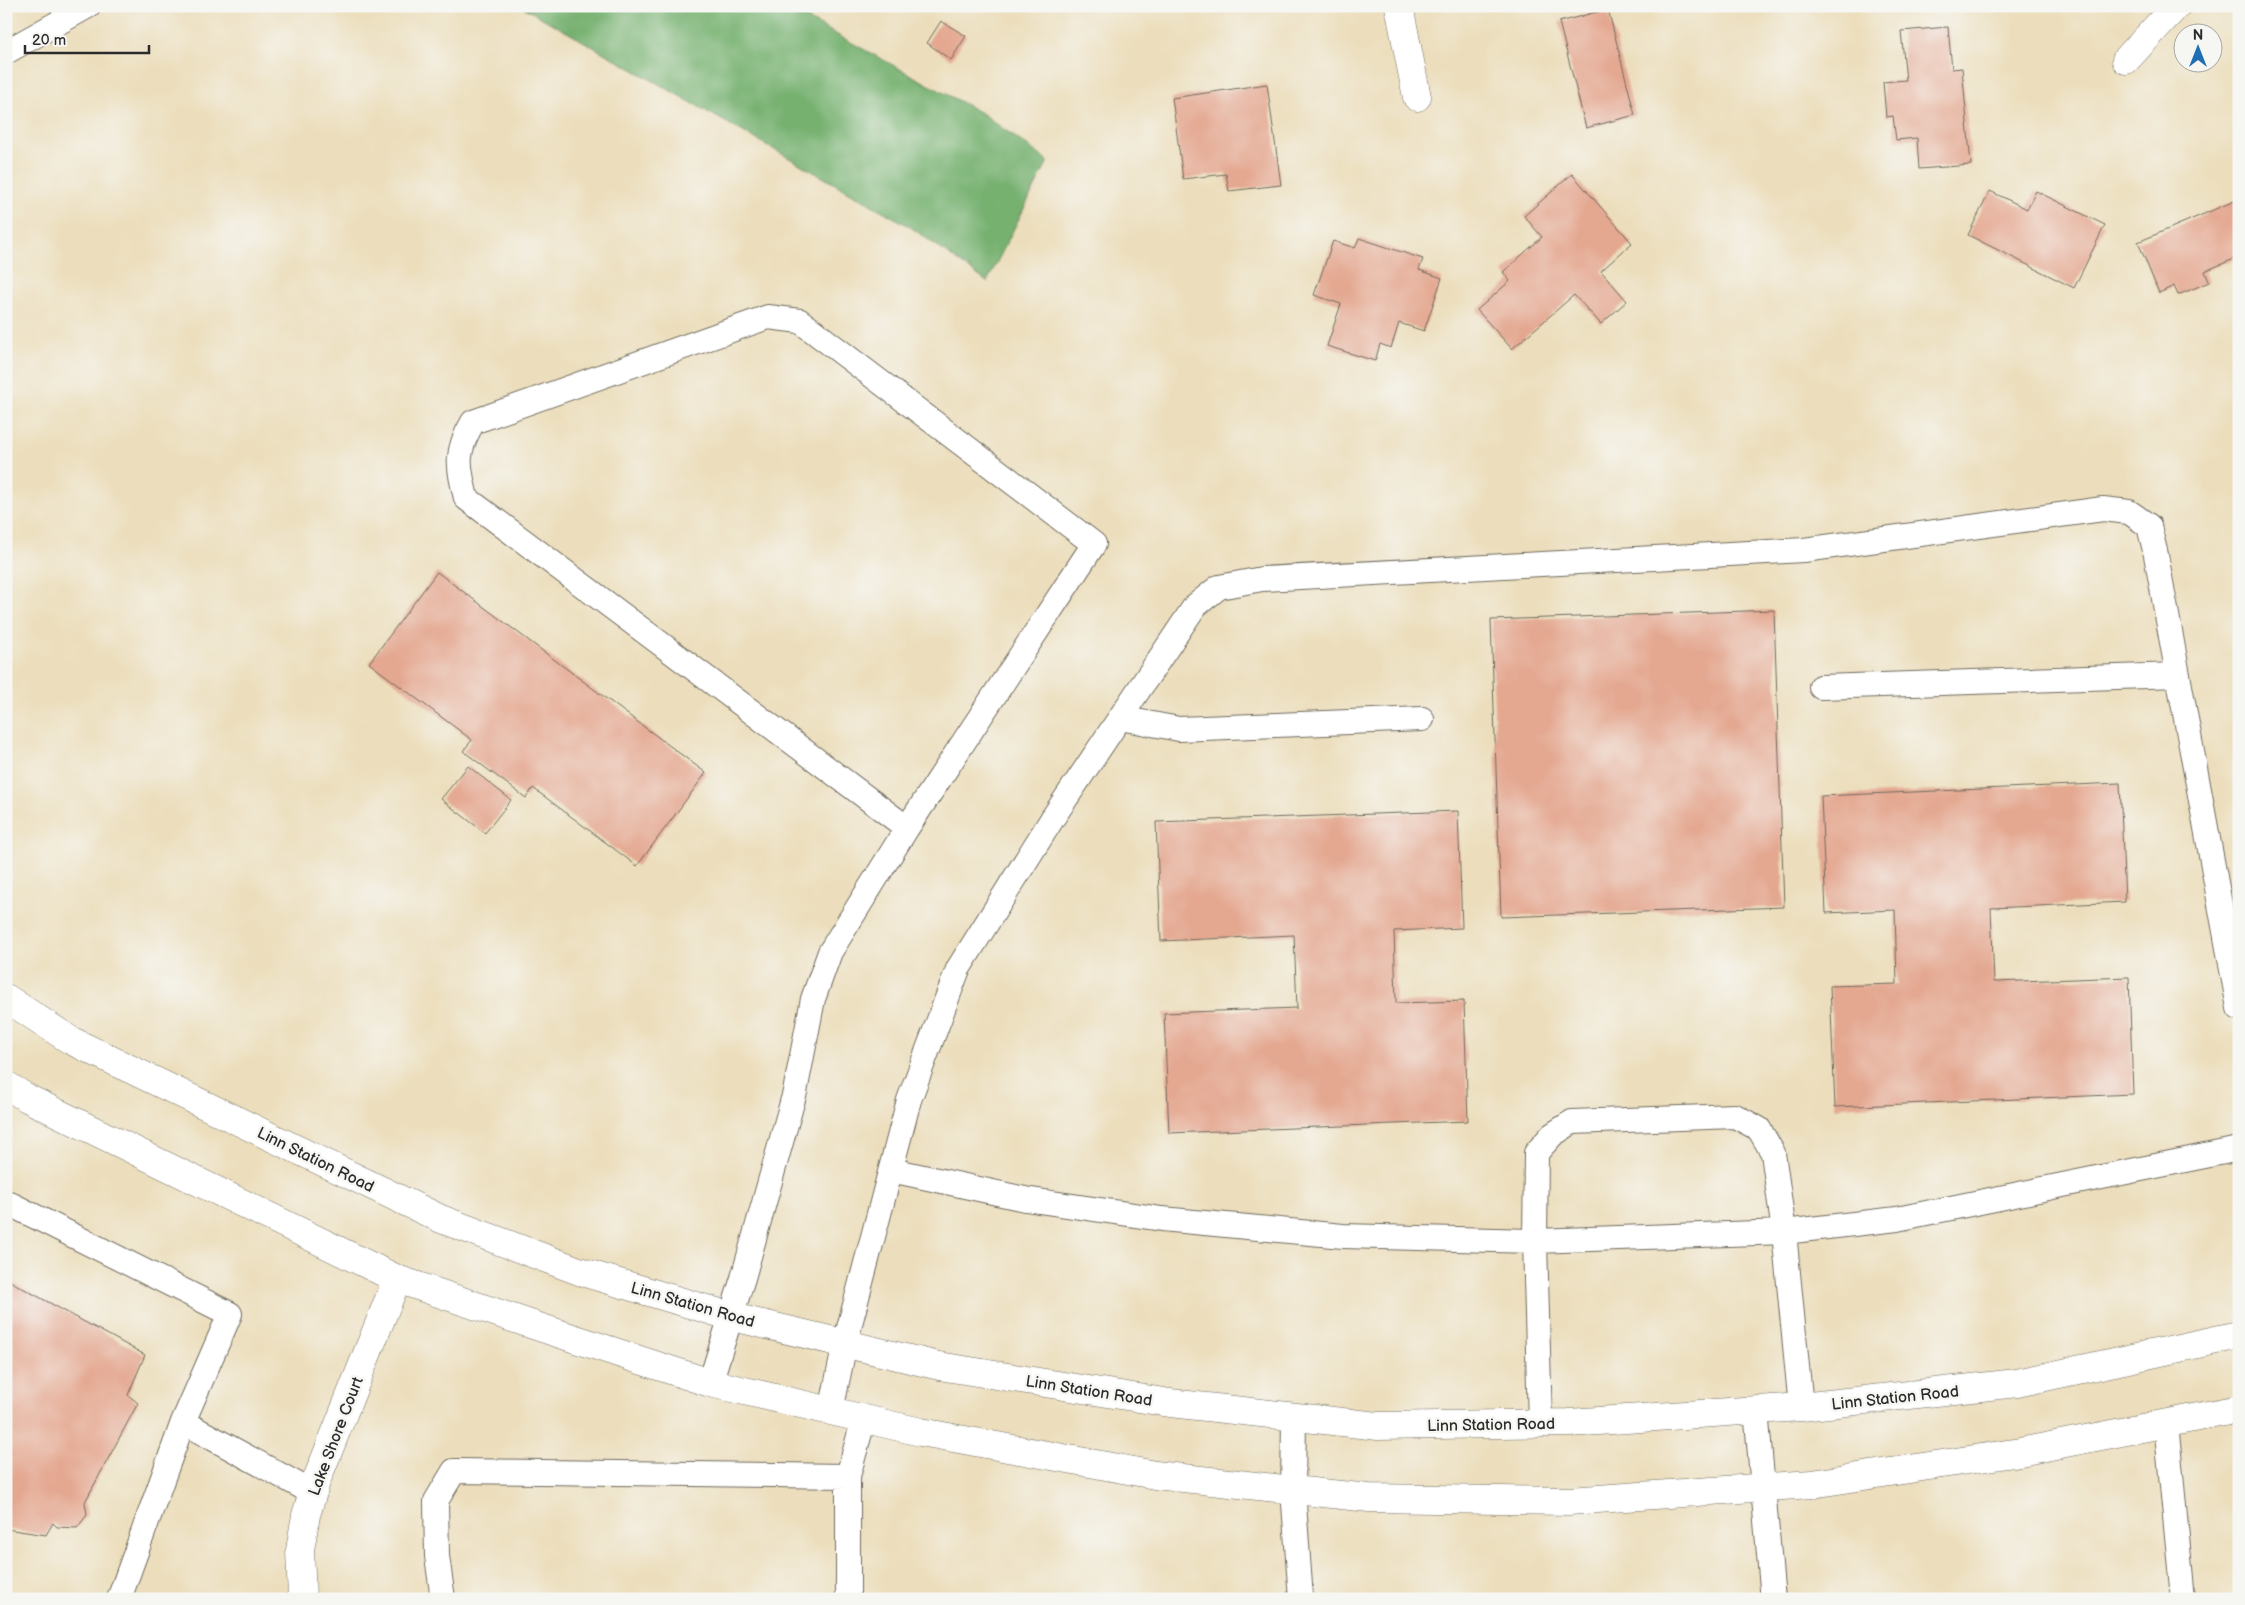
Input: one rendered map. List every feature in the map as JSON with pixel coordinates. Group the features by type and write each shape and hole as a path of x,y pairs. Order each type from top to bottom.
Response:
{"street":[{"path":"1398,6 1417,97"},
{"path":"2126,60 2176,6"},
{"name":"Linn Station Road","path":"6,998 70,1040 441,1219 579,1271 732,1316 938,1366 1170,1403 1378,1426 1540,1424 1801,1407 2017,1383 2239,1335"},
{"path":"6,1085 27,1098 183,1176 397,1279 710,1383 921,1432 1155,1475 1369,1498 1569,1501 1812,1484 2020,1452 2239,1409"},
{"name":"Lake Shore Court","path":"302,1599 300,1550 312,1493 397,1279"}],"lane":[{"path":"6,52 88,6"},
{"path":"710,1383 732,1316 794,1092 813,999 830,952 907,828 1094,544 800,321 768,316 473,422 461,442 459,468 466,498 907,828"},
{"path":"831,1411 845,1343 909,1100 958,969 1054,816 1195,606 1219,586 1262,579 1804,550 2103,509 2129,512 2149,526 2239,1008"},
{"path":"1821,687 2178,675"},
{"path":"1120,718 1179,729 1422,719"},
{"path":"1540,1424 1535,1241 1536,1153 1552,1135 1572,1122 1736,1116 1759,1129 1773,1153 1784,1232 1801,1407"},
{"path":"890,1170 1025,1199 1162,1220 1344,1236 1535,1241 1784,1232 1897,1219 2239,1149"},
{"path":"6,1202 230,1314 183,1422 120,1599"},
{"path":"1756,1410 1773,1599"},
{"path":"1294,1417 1293,1490 1301,1599"},
{"path":"848,1599 848,1476 864,1418"},
{"path":"183,1422 312,1493"},
{"path":"2166,1423 2183,1599"},
{"path":"443,1599 436,1556 436,1501 454,1471 848,1476"}],"green space":[{"path":"521,6 784,6 983,114 1048,161 987,282 909,226"}],"building":[{"path":"1608,9 1635,115 1586,128 1559,22"},
{"path":"941,21 966,36 951,60 927,43"},
{"path":"1948,27 1952,69 1962,68 1971,165 1919,169 1917,138 1896,140 1893,116 1886,117 1883,82 1906,80 1901,31"},
{"path":"1267,84 1281,185 1229,191 1226,174 1183,179 1172,98"},
{"path":"1572,174 1632,243 1601,271 1627,301 1601,324 1574,295 1512,349 1477,310 1510,281 1503,272 1542,237 1524,216"},
{"path":"1990,191 2027,209 2036,191 2105,225 2074,288 1968,235"},
{"path":"2239,199 2239,257 2205,271 2209,282 2178,295 2174,286 2159,293 2138,242"},
{"path":"1359,238 1423,259 1419,270 1442,278 1424,331 1399,323 1391,348 1380,344 1375,361 1327,346 1341,304 1314,295 1333,241 1355,248"},
{"path":"437,572 706,773 637,866 533,788 526,798 463,751 472,740 369,663"},
{"path":"1774,610 1784,907 1501,917 1491,620"},
{"path":"468,766 511,800 485,833 441,799"},
{"path":"2120,783 2125,902 1991,908 1994,982 2129,977 2133,1094 1835,1107 1830,986 1897,984 1895,910 1826,913 1821,796"},
{"path":"1458,811 1462,928 1394,931 1396,1003 1464,1001 1468,1121 1169,1133 1164,1013 1297,1008 1294,935 1161,941 1156,822"},
{"path":"6,1279 145,1355 128,1395 138,1403 85,1502 87,1515 77,1528 57,1527 53,1523 46,1535 6,1529"}]}
